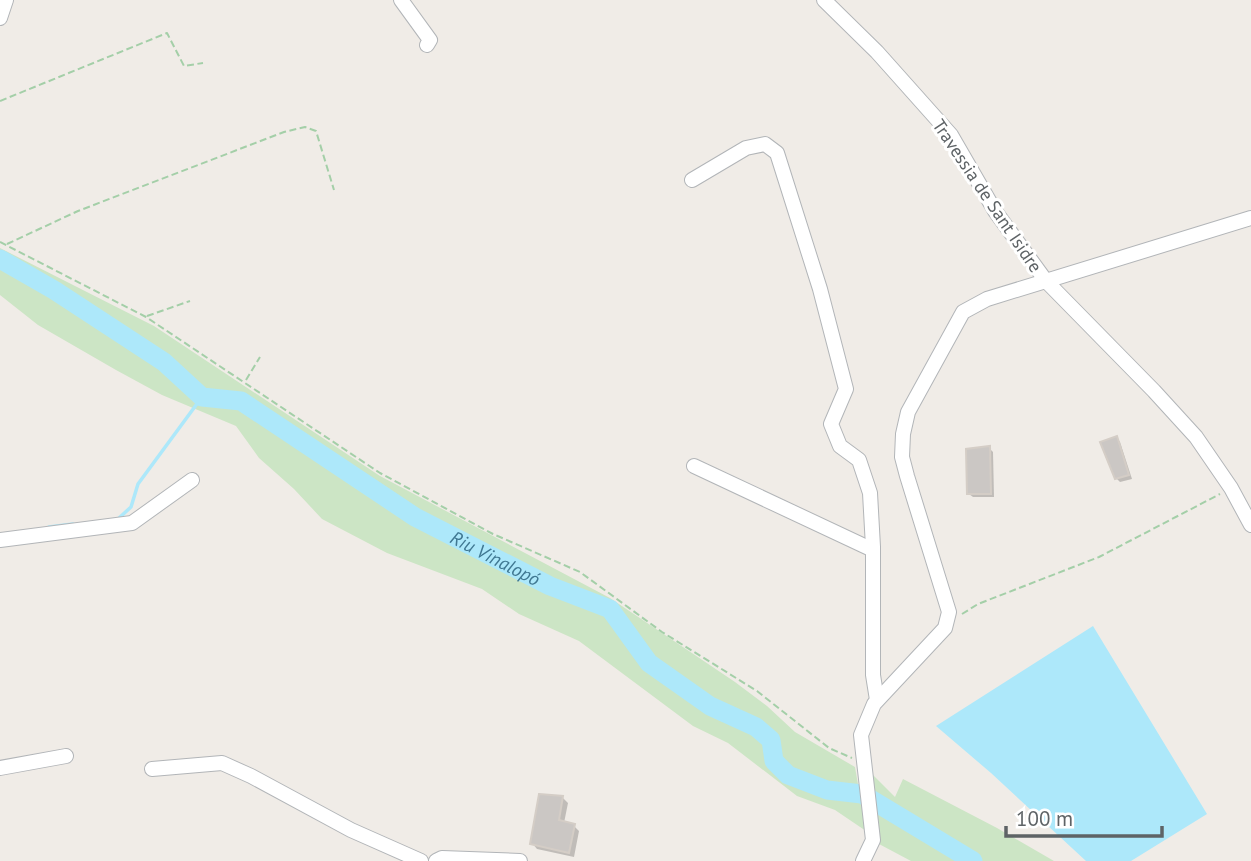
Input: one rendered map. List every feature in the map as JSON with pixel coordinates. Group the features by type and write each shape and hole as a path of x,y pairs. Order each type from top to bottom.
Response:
{"street":[{"path":"0,18 6,0"},
{"path":"401,0 430,40 427,46"},
{"name":"Travessia de Sant Isidre","path":"824,0 877,52 951,135 995,211 1046,281 1188,428 1231,488 1251,525"},
{"path":"692,180 746,148 765,144 777,153 820,289 846,389 831,424 840,446 859,460 870,493 873,675 877,700"},
{"path":"863,861 873,840 861,735 866,719 877,700 945,628 948,612 902,457 903,434 908,412 963,312 987,299 1251,218"},
{"path":"694,466 873,550"},
{"path":"0,540 132,523 192,480"},
{"path":"0,768 66,756"},
{"path":"152,769 222,763 351,830 421,861"},
{"path":"436,861 442,858 520,861"}],"path":[{"path":"0,102 167,33 184,66 202,63"},
{"path":"6,244 78,211 284,132 305,127 316,131 334,190"},
{"path":"0,242 146,317 246,381 380,473 493,534 580,572 663,632 757,691 829,748 852,759 863,760"},
{"path":"146,317 190,301"},
{"path":"246,381 260,357"},
{"path":"945,628 978,604 1099,557 1231,488"}],"green space":[{"path":"0,248 154,326 380,476 610,598 735,682 795,732 855,767 866,831 835,810 797,796 728,743 693,726 579,641 519,614 482,589 387,553 322,519 259,458 236,426 162,395 116,370 38,325 0,295"},
{"path":"871,773 895,797 903,779 1054,861 911,861 879,844"}],"water":[{"path":"1093,626 1207,814 1131,861 1086,861 936,726"}],"building":[{"path":"1117,436 1129,475 1115,479 1100,442"},
{"path":"990,446 991,494 967,494 966,449"},
{"path":"539,794 563,796 559,820 575,824 569,853 530,844"}],"waterway":[{"name":"Riu Vinalopó","path":"0,259 54,290 164,362 202,397 241,401 415,517 550,586 610,609 649,663 710,706 756,727 771,740 774,761 788,775 827,790 862,794 973,861"},
{"path":"119,518 131,507 138,484 202,397"},
{"path":"49,527 73,524"}]}
